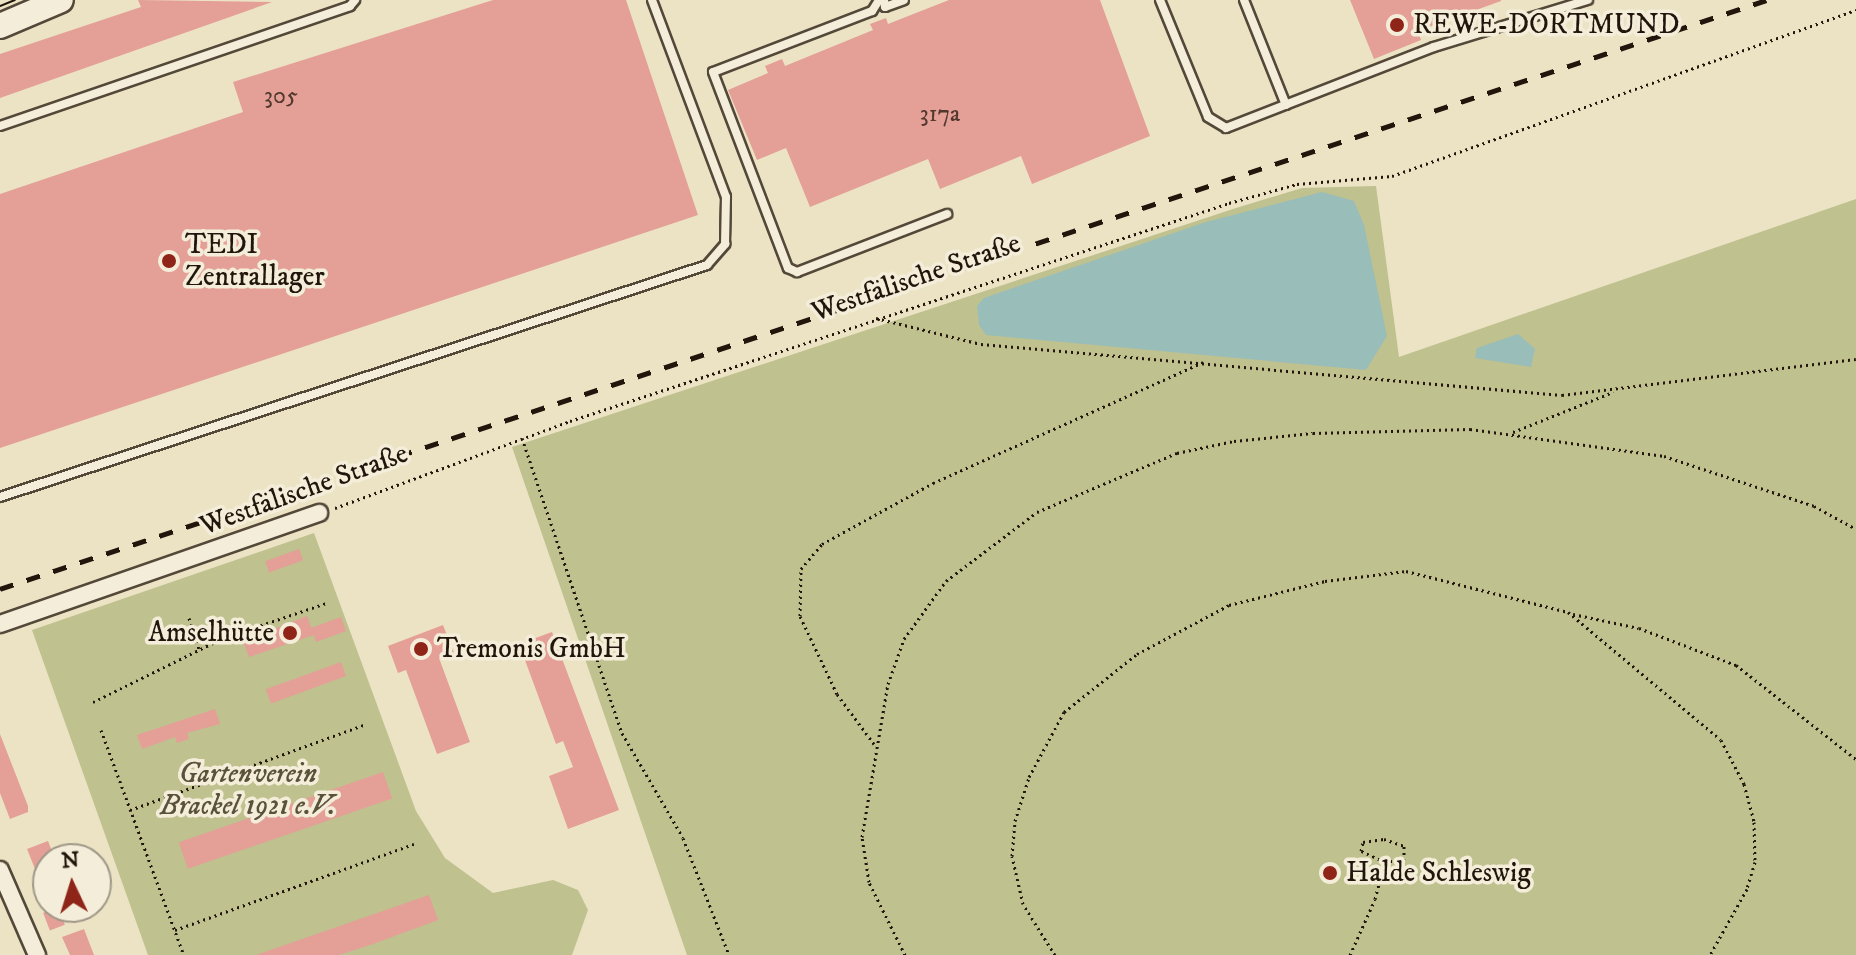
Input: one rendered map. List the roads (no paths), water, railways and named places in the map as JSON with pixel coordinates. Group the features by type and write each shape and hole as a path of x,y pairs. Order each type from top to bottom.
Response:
{"main road":[{"path":"0,26 61,0"}],"street":[{"name":"Westfälische Straße","path":"0,624 319,513"},
{"path":"0,870 37,955"}],"lane":[{"path":"0,126 350,6 355,0"},
{"path":"0,497 707,265 725,244 726,197 652,0"},
{"path":"904,0 883,2 872,11 713,72 788,268 797,272 947,214"},
{"path":"1160,0 1208,117 1226,128 1434,47 1588,0"},
{"path":"1244,0 1286,105"}],"water":[{"path":"1322,192 1354,201 1364,225 1387,336 1366,370 986,335 979,325 977,306 984,298 1206,222"},
{"path":"1518,334 1535,349 1531,367 1475,358 1477,348"}],"tram line":[{"path":"0,6 15,0"}],"railway":[{"path":"0,589 1766,0"}],"place":[{"name":"REWE-DORTMUND","path":"1397,25"},
{"name":"TEDI Zentrallager","path":"169,261"},
{"name":"Amselhütte","path":"290,633"},
{"name":"Tremonis GmbH","path":"421,649"},
{"name":"Halde Schleswig","path":"1330,873"}],"park label":[{"name":"Gartenverein Brackel 1921 e.V.","path":"248,790"}]}
